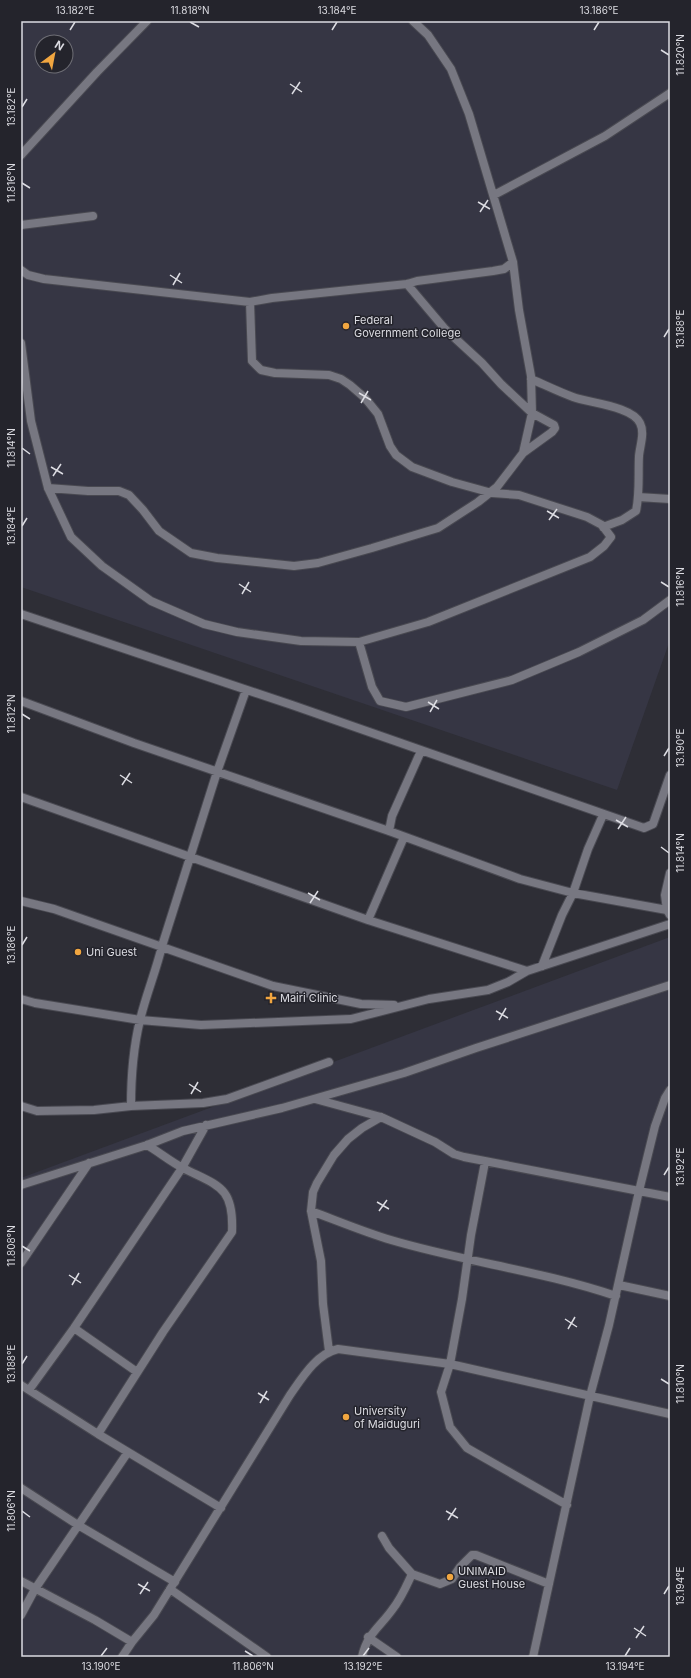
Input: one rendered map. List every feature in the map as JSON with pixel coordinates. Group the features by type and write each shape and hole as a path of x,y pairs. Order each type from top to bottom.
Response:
{"street":[{"path":"21,154 97,72 147,21"},
{"path":"413,21 428,35 451,69 469,114 513,262 519,310 531,379 532,413 524,452"},
{"path":"494,194 605,136 670,93"},
{"path":"21,225 93,216"},
{"path":"21,270 28,275 44,279 250,302 272,298 407,284 417,281 493,271 504,269 513,262"},
{"path":"48,488 88,491 119,491 129,495 159,531 191,553 217,558 294,566 318,563 438,528 492,493 524,452 545,438 555,428 554,425 532,413 501,384 482,363 445,330 407,284"},
{"path":"21,343 31,420 48,488 71,537 102,566 151,601 204,624 237,632 301,641 359,642 428,622 590,557 604,546 611,537 603,527 587,517 519,495 492,493 452,482 412,467 396,455 390,446 378,414 365,398 341,379 328,375 275,373 261,370 252,361 250,302"},
{"path":"531,379 574,398 606,404 628,412 640,422 642,434 639,455 638,497 636,511 626,518 603,527"},
{"path":"638,497 670,498"},
{"path":"359,642 372,686 380,701 406,707 512,680 579,652 643,620 670,600"},
{"path":"21,614 246,690 644,828 653,824 670,775"},
{"path":"131,1106 132,1065 140,1020 217,772 246,690"},
{"path":"21,701 217,772 389,831 520,880 669,913 665,895 670,873"},
{"path":"389,831 392,816 421,751"},
{"path":"21,797 368,920 527,971"},
{"path":"542,966 562,915 574,893 588,850 603,815"},
{"path":"368,920 404,837"},
{"path":"21,900 54,909 273,986 362,1004 404,1005"},
{"path":"21,998 35,1003 140,1020 200,1026 351,1019 429,999 488,990 508,982 527,971 670,924"},
{"path":"21,1185 206,1125 268,1111 404,1073 476,1048 670,986"},
{"path":"21,1106 37,1111 94,1110 131,1106 203,1103 227,1099 328,1062"},
{"path":"533,1657 590,1396 619,1285 639,1191 655,1126 670,1090"},
{"path":"314,1098 381,1117 435,1142 454,1154 486,1162 670,1197"},
{"path":"329,1351 323,1304 321,1261 311,1211 313,1192 334,1155 348,1139 362,1128 381,1117"},
{"path":"29,1390 74,1328 182,1168 206,1125"},
{"path":"98,1434 137,1372 232,1232 233,1214 224,1192 213,1182 182,1168 147,1145"},
{"path":"486,1162 467,1259 462,1299 450,1364 441,1392 450,1427 467,1448 567,1505"},
{"path":"21,1263 89,1163"},
{"path":"311,1211 392,1240 467,1259 581,1284 616,1296"},
{"path":"619,1285 670,1296"},
{"path":"74,1328 137,1372"},
{"path":"119,1657 124,1653 154,1615 256,1449 303,1376 329,1351 338,1349 450,1364 670,1414"},
{"path":"21,1385 98,1434 221,1508"},
{"path":"21,1615 34,1589 128,1452"},
{"path":"21,1488 78,1525 175,1582"},
{"path":"382,1536 389,1548 412,1574 440,1584 452,1579 460,1566 472,1556 476,1555 549,1584"},
{"path":"362,1657 368,1637 392,1611 402,1596 412,1574"},
{"path":"21,1581 95,1620 132,1642"},
{"path":"170,1589 267,1657"},
{"path":"368,1637 397,1657"}],"shaded area":[{"name":"Federal Government College","path":"21,21 670,21 670,640 617,790 21,587"},
{"name":"University of Maiduguri","path":"670,937 670,1657 21,1657 21,1178"}],"place":[{"name":"Federal Government College","path":"346,326"},
{"name":"Uni Guest","path":"78,952"},
{"name":"Mairi Clinic","path":"271,998"},
{"name":"University of Maiduguri","path":"346,1417"},
{"name":"UNIMAID Guest House","path":"450,1577"}]}
